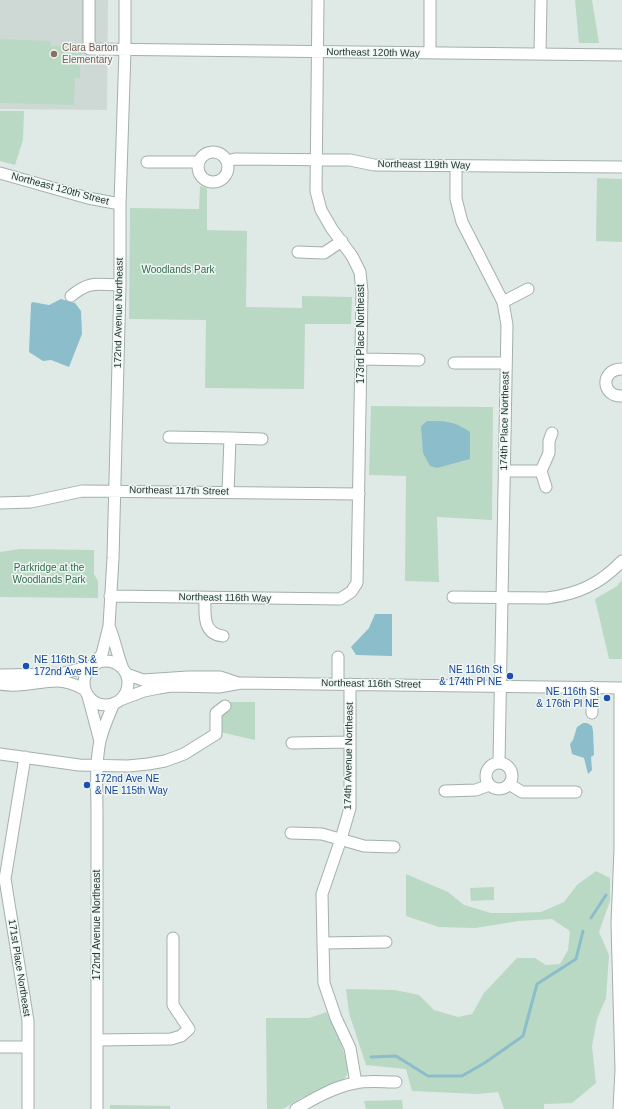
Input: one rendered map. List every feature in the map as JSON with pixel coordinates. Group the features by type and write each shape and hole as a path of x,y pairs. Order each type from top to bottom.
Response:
{"street":[{"name":"Northeast 120th Way","path":"89,0 89,49 622,55"},
{"name":"172nd Avenue Northeast","path":"92,666 102,654 109,626 113,558 125,0"},
{"name":"173rd Place Northeast","path":"318,0 316,191 321,210 332,229 352,256 360,272 362,292 358,494 358,583 352,592 340,599"},
{"path":"430,0 430,53"},
{"path":"540,54 541,0"},
{"path":"212,152 221,154 228,166 224,176 215,181 205,180 199,172 198,162 204,155 212,152"},
{"name":"Northeast 119th Way","path":"226,161 235,159 350,160 374,165 622,167"},
{"path":"147,162 198,162"},
{"name":"174th Place Northeast","path":"456,166 456,199 462,222 503,302 507,325 499,686 499,763"},
{"name":"Northeast 120th Street","path":"0,173 88,198 120,204"},
{"path":"298,252 324,253 342,241"},
{"path":"71,296 80,288 91,284 120,285"},
{"path":"503,302 528,289"},
{"path":"361,359 419,360"},
{"path":"454,363 506,363"},
{"path":"622,369 618,369 610,373 606,380 607,389 609,392 616,396 622,396"},
{"path":"546,487 541,471 549,453 549,441 552,433"},
{"path":"169,437 262,439"},
{"path":"228,492 230,438"},
{"path":"504,471 541,471"},
{"name":"Northeast 117th Street","path":"0,503 31,502 82,491 115,490 358,494"},
{"path":"453,597 547,598 561,596 576,592 592,585 611,572 622,561"},
{"name":"Northeast 116th Way","path":"110,596 340,599"},
{"path":"205,598 205,623 211,632 222,636"},
{"name":"172nd Avenue Northeast","path":"109,626 113,635 117,655 125,673"},
{"path":"338,657 338,684"},
{"path":"0,675 60,674 107,661 113,662 125,673 127,685 126,690 117,701 107,705 94,701 86,693 68,683 57,681 31,684 0,684"},
{"path":"86,693 84,681 86,673 92,666"},
{"name":"Northeast 116th Street","path":"125,673 143,680 188,677 220,677 241,683"},
{"name":"Northeast 116th Street","path":"117,701 144,691 171,686 219,687 241,683 621,688"},
{"name":"174th Avenue Northeast","path":"350,684 350,808 322,894 324,983 336,1018 350,1048 356,1082"},
{"path":"592,687 592,713"},
{"path":"619,1109 621,1070 617,924 620,848 621,688"},
{"name":"172nd Avenue Northeast","path":"86,693 100,741"},
{"name":"172nd Avenue Northeast","path":"97,1109 96,813 98,765 100,741 106,722 117,701"},
{"path":"0,754 98,765 128,766 165,761 184,754 216,734 216,713 225,706"},
{"path":"292,742 350,742"},
{"name":"171st Place Northeast","path":"25,757 3,878 28,1021 28,1109"},
{"path":"499,763 507,765 511,772 511,780 509,784 498,789 489,785 486,780 486,772 491,765 499,763"},
{"path":"509,784 522,792 576,792"},
{"path":"445,791 476,790 489,785"},
{"path":"291,833 322,834 364,846 394,847"},
{"path":"97,1040 171,1039 180,1036 189,1029 173,1005 173,938"},
{"path":"323,943 386,942"},
{"path":"0,1047 27,1047"},
{"path":"296,1109 326,1092 356,1082 396,1082"}],"shaded area":[{"name":"Clara Barton Elementary","path":"0,0 108,0 107,110 0,109"}],"green space":[{"path":"575,0 592,0 599,43 579,43"},
{"path":"0,39 51,41 51,46 74,46 81,51 80,78 75,78 74,105 0,103"},
{"path":"0,111 24,111 23,140 15,165 0,161"},
{"path":"597,178 622,179 622,242 596,241"},
{"name":"Woodlands Park","path":"200,186 207,188 207,230 247,231 246,307 302,308 302,296 352,297 351,324 305,324 304,389 205,388 206,320 129,319 130,208 199,209"},
{"path":"371,406 493,407 492,520 437,517 439,582 405,581 406,476 369,475"},
{"name":"Parkridge at the Woodlands Park","path":"20,549 94,550 94,574 98,581 98,598 0,597 0,552"},
{"path":"622,580 622,659 609,659 595,599 617,586"},
{"path":"226,702 255,702 255,740 220,732 218,718"},
{"path":"596,871 610,878 610,901 599,932 609,955 606,998 597,1019 592,1046 596,1083 572,1103 544,1104 544,1109 504,1109 498,1092 478,1094 412,1091 406,1069 366,1065 349,1013 346,989 395,990 419,995 434,1010 458,1017 472,1014 484,993 517,958 535,958 546,965 560,964 568,950 570,931 552,919 519,921 475,928 439,927 406,916 406,874 448,892 464,905 491,913 514,913 541,912 564,902 577,885"},
{"path":"494,887 494,900 471,901 470,888"},
{"path":"327,1012 347,1062 347,1075 343,1080 301,1098 283,1109 267,1109 266,1018 309,1018"},
{"path":"402,1100 403,1109 366,1109 364,1101"},
{"path":"110,1105 170,1106 170,1109 110,1109"}],"water":[{"path":"61,299 75,303 81,311 82,334 69,367 51,360 43,361 29,352 32,302 49,305"},
{"path":"427,421 450,422 470,432 470,459 437,468 430,466 423,453 421,426"},
{"path":"375,614 392,614 392,656 356,655 351,647 369,628"},
{"path":"583,723 587,723 592,726 593,731 594,755 591,757 592,770 588,774 584,758 572,754 570,744 573,740 577,727"}],"waterway":[{"path":"591,918 606,895"},
{"path":"371,1057 396,1056 428,1076 462,1076 486,1062 523,1036 537,984 576,959 583,931"}],"place":[{"name":"Clara Barton Elementary","path":"54,54"},
{"name":"NE 116th St & 172nd Ave NE","path":"26,666"},
{"name":"NE 116th St & 174th Pl NE","path":"510,676"},
{"name":"NE 116th St & 176th Pl NE","path":"607,698"},
{"name":"172nd Ave NE & NE 115th Way","path":"87,785"}]}
